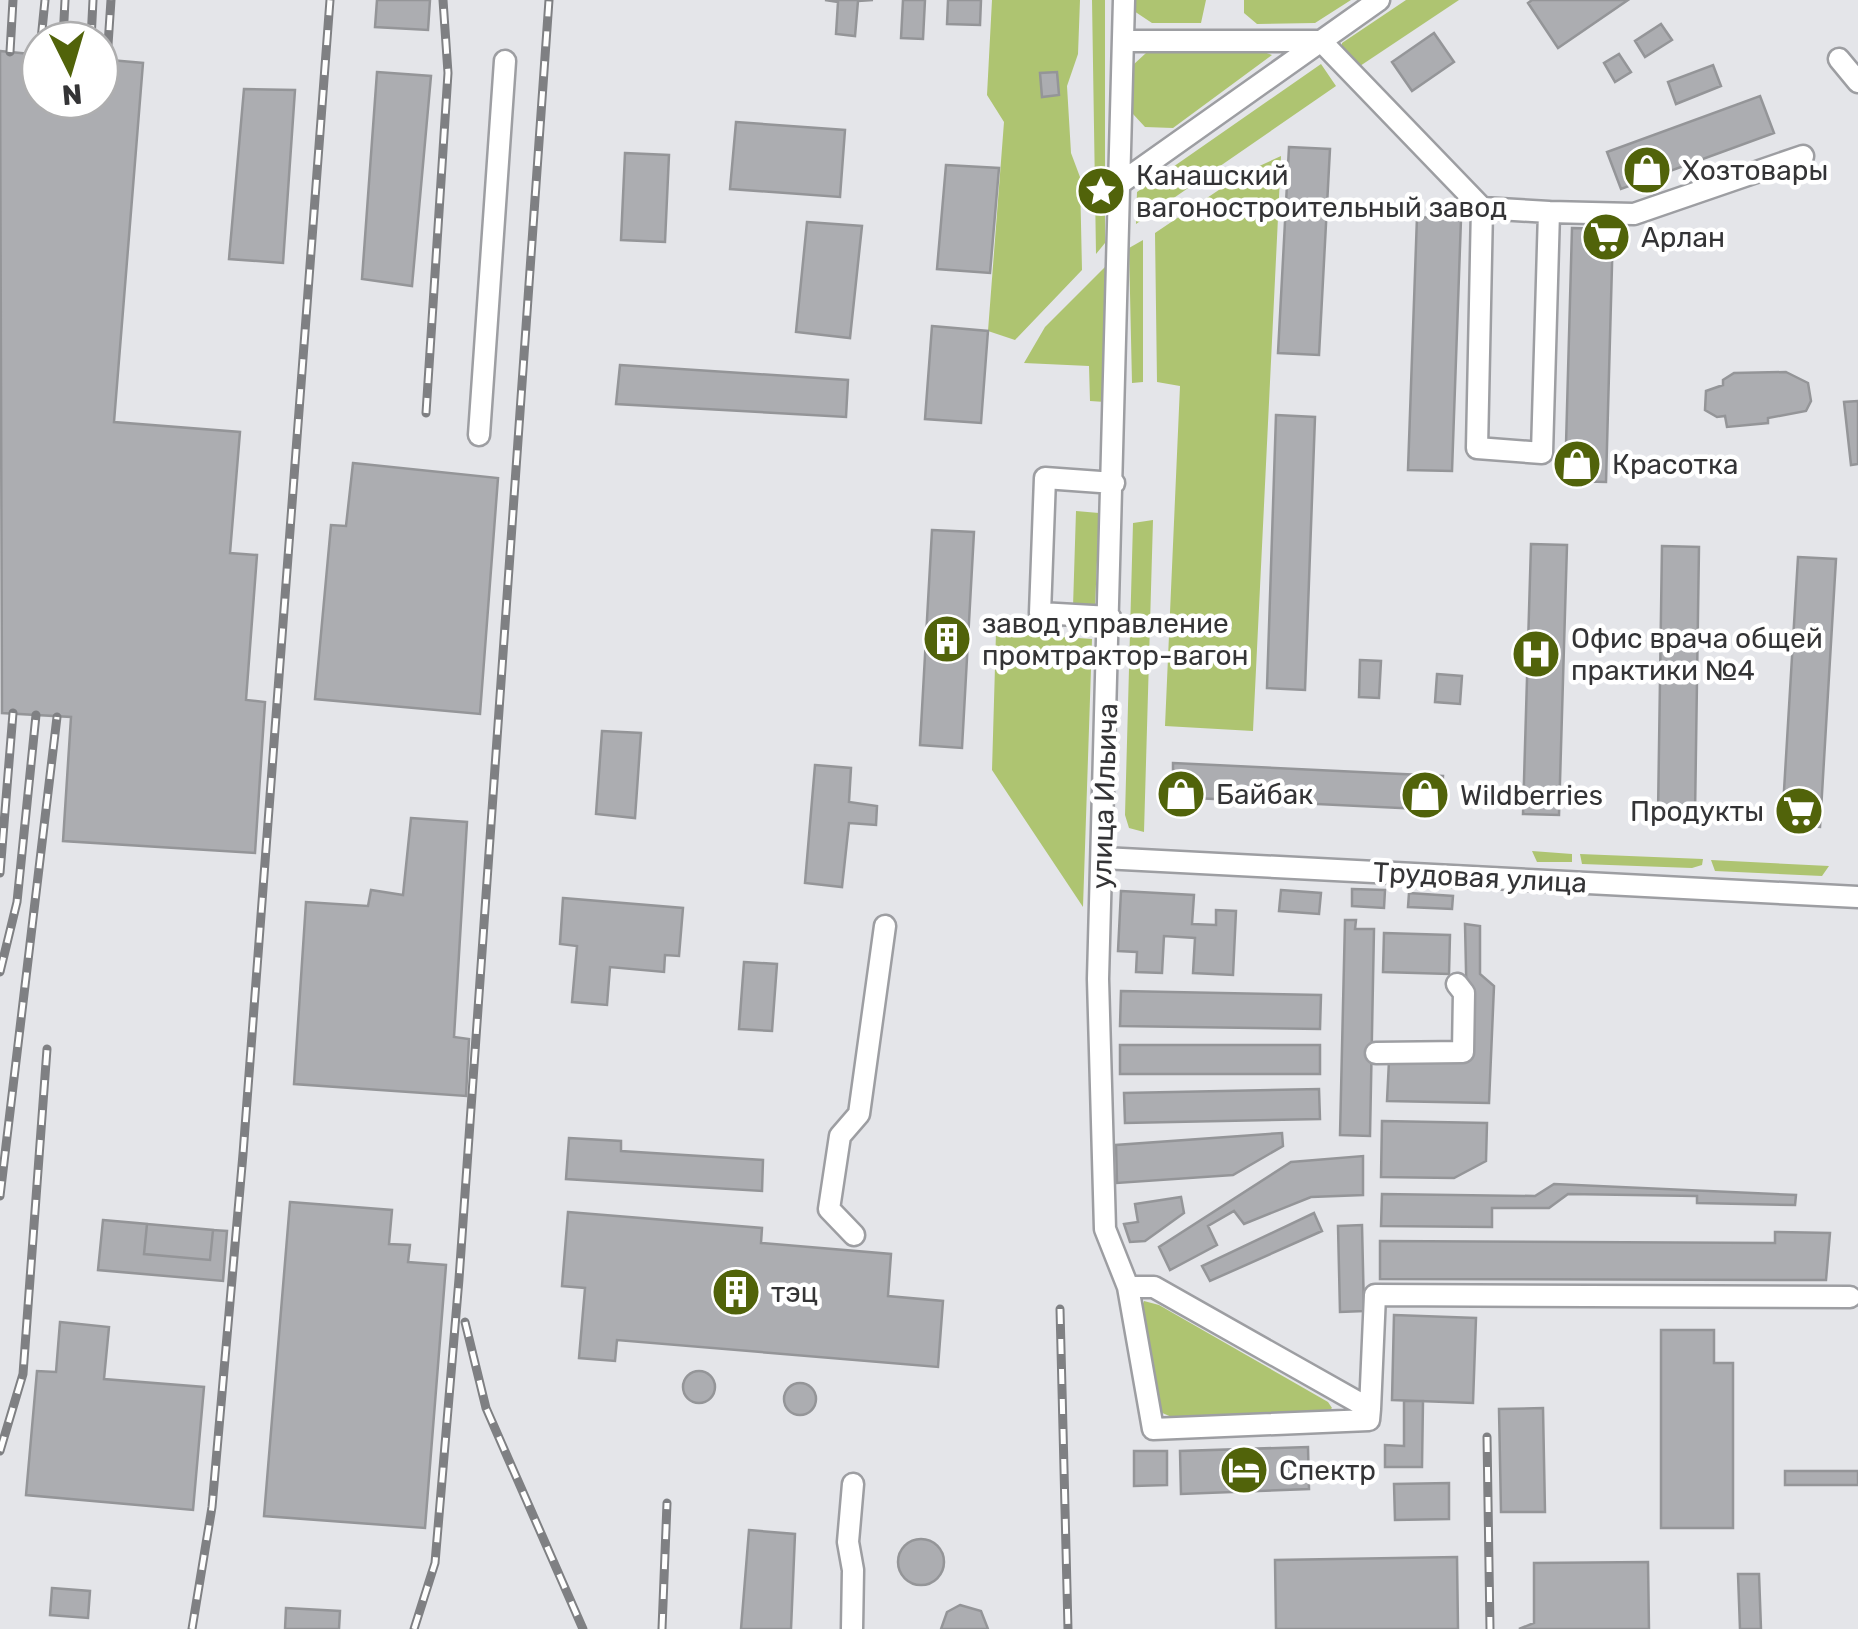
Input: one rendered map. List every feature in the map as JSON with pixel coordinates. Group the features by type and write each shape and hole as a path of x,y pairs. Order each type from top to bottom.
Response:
{"street":[{"name":"улица Ильича","path":"1124,0 1098,979 1105,1228 1128,1288 1153,1429 1370,1420 1370,1409"},
{"path":"1122,182 1379,0"},
{"path":"1124,40 1321,41 1482,208 1634,214 1803,156"},
{"path":"1839,59 1858,82"},
{"path":"479,435 505,62"},
{"path":"1482,208 1477,448 1542,453 1549,212"},
{"path":"1110,617 1040,614 1045,478 1114,483"},
{"name":"Трудовая улица","path":"1103,858 1858,897"},
{"path":"854,1234 829,1210 840,1136 859,1114 884,926"},
{"path":"1376,1053 1462,1052 1464,993 1457,984"},
{"path":"1128,1288 1154,1287 1370,1409 1374,1294 1850,1297"},
{"path":"852,1629 853,1570 848,1542 853,1484"}],"green space":[{"path":"992,0 1080,0 1078,54 1067,86 1071,153 1080,177 1082,270 1015,340 988,331 1004,122 987,95"},
{"path":"1092,0 1105,0 1105,243 1096,254"},
{"path":"1131,0 1206,0 1201,23 1152,23 1131,9"},
{"path":"1244,0 1351,0 1315,23 1257,24 1244,13"},
{"path":"1406,0 1459,0 1357,68 1342,52 1342,43"},
{"path":"1146,53 1272,55 1173,128 1145,127 1133,114 1133,65"},
{"path":"1321,64 1336,86 1136,224 1137,192"},
{"path":"1281,156 1253,731 1165,726 1180,386 1157,382 1155,233 1244,173"},
{"path":"1143,240 1143,382 1132,383 1129,248"},
{"path":"1109,263 1105,402 1090,401 1089,366 1024,363 1045,327"},
{"path":"1076,511 1099,513 1095,608 1073,607"},
{"path":"1153,520 1144,832 1129,828 1125,815 1133,523"},
{"path":"996,632 1092,639 1083,907 992,770"},
{"path":"1532,851 1572,854 1572,862 1537,862"},
{"path":"1580,854 1703,859 1702,865 1692,868 1582,864"},
{"path":"1711,860 1829,866 1822,876 1715,871"},
{"path":"1144,1301 1159,1305 1328,1402 1332,1408 1326,1414 1174,1418 1160,1412 1139,1314"}],"building":[{"path":"377,0 430,0 428,30 375,27"},
{"path":"825,0 873,0 858,1 855,36 836,34 838,2"},
{"path":"903,0 925,0 923,39 901,38"},
{"path":"948,0 981,0 980,25 947,24"},
{"path":"1628,0 1558,48 1528,3"},
{"path":"1661,24 1672,40 1645,57 1635,41"},
{"path":"1434,33 1454,62 1412,91 1392,62"},
{"path":"0,51 20,53 20,120 120,120 120,61 143,63 114,422 240,432 230,553 257,555 246,700 265,702 255,853 63,841 71,717 2,713"},
{"path":"1619,54 1631,72 1615,82 1604,63"},
{"path":"1713,65 1721,86 1676,104 1668,82"},
{"path":"377,72 431,76 412,286 362,279"},
{"path":"1057,72 1059,95 1042,97 1040,73"},
{"path":"244,89 295,90 283,263 229,259"},
{"path":"1760,96 1774,133 1621,189 1607,152"},
{"path":"736,122 845,130 840,197 730,189"},
{"path":"1289,147 1330,149 1319,355 1278,353"},
{"path":"625,153 669,155 665,242 621,240"},
{"path":"946,165 999,168 990,273 937,269"},
{"path":"1417,217 1461,219 1452,471 1408,470"},
{"path":"807,222 862,226 850,338 796,332"},
{"path":"1572,228 1613,229 1606,482 1565,481"},
{"path":"932,326 988,331 981,423 925,419"},
{"path":"620,365 848,380 846,417 616,404"},
{"path":"1786,372 1808,383 1811,401 1806,411 1768,418 1768,423 1727,427 1725,416 1717,417 1705,410 1706,391 1723,385 1723,380 1734,373"},
{"path":"1858,401 1858,464 1851,465 1844,402"},
{"path":"1276,415 1315,417 1305,690 1267,688"},
{"path":"353,463 498,478 480,714 315,699 331,525 346,526"},
{"name":"завод управление промтрактор-вагон","path":"932,530 974,532 962,748 920,745"},
{"path":"1531,544 1567,545 1559,815 1523,814"},
{"path":"1662,546 1699,547 1695,815 1658,815"},
{"path":"1798,557 1836,559 1820,827 1782,824"},
{"path":"1360,660 1381,661 1379,698 1359,697"},
{"path":"1437,674 1462,676 1460,704 1435,702"},
{"path":"602,731 641,733 635,818 596,814"},
{"path":"1173,763 1443,776 1441,810 1173,797"},
{"path":"815,765 851,768 849,802 877,806 876,825 849,823 842,887 805,883"},
{"path":"411,818 467,822 454,1037 469,1039 466,1096 294,1084 306,902 368,906 371,890 403,895"},
{"path":"1352,889 1385,890 1384,908 1352,906"},
{"path":"1281,890 1321,893 1319,914 1279,911"},
{"path":"1121,891 1194,895 1192,924 1216,925 1216,910 1236,911 1233,975 1193,973 1195,938 1164,936 1162,973 1136,972 1137,952 1118,951"},
{"path":"1409,893 1453,896 1452,909 1408,907"},
{"path":"563,898 683,908 679,956 665,955 664,972 610,967 607,1005 572,1002 577,946 560,944"},
{"path":"1345,920 1356,920 1355,929 1374,929 1370,1136 1340,1135"},
{"path":"1465,924 1480,926 1480,974 1494,986 1489,1103 1387,1101 1389,1061 1468,1060"},
{"path":"1384,933 1450,935 1449,974 1383,972"},
{"path":"744,962 777,964 772,1031 739,1029"},
{"path":"1121,991 1321,995 1320,1029 1120,1026"},
{"path":"1120,1045 1320,1045 1320,1074 1120,1074"},
{"path":"1319,1089 1320,1119 1125,1123 1124,1093"},
{"path":"1382,1121 1487,1123 1486,1161 1454,1178 1381,1177"},
{"path":"1282,1133 1283,1146 1233,1175 1117,1183 1116,1145"},
{"path":"569,1138 621,1141 621,1151 763,1160 762,1191 566,1179"},
{"path":"1363,1156 1363,1195 1311,1197 1244,1224 1234,1211 1208,1226 1217,1245 1170,1270 1159,1247 1291,1162"},
{"path":"1554,1184 1796,1195 1795,1205 1697,1203 1697,1196 1568,1194 1549,1208 1492,1208 1492,1227 1381,1226 1382,1194 1535,1196"},
{"path":"1181,1197 1184,1213 1145,1241 1130,1242 1124,1224 1138,1222 1135,1204"},
{"path":"290,1202 392,1210 389,1244 410,1245 408,1262 446,1265 425,1528 264,1516"},
{"name":"тэц","path":"568,1212 762,1228 761,1243 891,1254 888,1296 943,1301 938,1367 617,1340 615,1361 579,1358 585,1288 562,1286"},
{"path":"1314,1213 1322,1231 1210,1281 1202,1266"},
{"path":"103,1220 147,1224 144,1254 210,1260 213,1230 227,1231 223,1281 98,1270"},
{"path":"147,1224 213,1230 210,1260 144,1254"},
{"path":"1362,1225 1364,1311 1340,1312 1338,1226"},
{"path":"1775,1232 1830,1233 1826,1280 1380,1279 1380,1241 1775,1243"},
{"path":"1394,1315 1476,1318 1473,1403 1392,1400"},
{"path":"60,1322 109,1327 104,1379 204,1387 193,1510 26,1495 37,1371 56,1372"},
{"path":"1661,1330 1714,1330 1714,1363 1733,1363 1733,1528 1661,1528"},
{"path":"699,1371 710,1376 715,1387 710,1398 699,1403 688,1398 683,1387 688,1376"},
{"path":"800,1383 811,1388 816,1399 811,1410 800,1415 789,1410 784,1399 789,1388"},
{"path":"1404,1401 1423,1401 1422,1467 1385,1467 1385,1445 1404,1446"},
{"path":"1543,1408 1545,1512 1501,1512 1499,1409"},
{"name":"Спектр","path":"1308,1447 1309,1489 1181,1494 1180,1451"},
{"path":"1134,1451 1167,1451 1167,1485 1134,1486"},
{"path":"1785,1471 1858,1471 1858,1485 1785,1485"},
{"path":"1449,1483 1449,1519 1395,1520 1394,1484"},
{"path":"749,1530 795,1534 791,1629 741,1629"},
{"path":"921,1539 937,1546 944,1562 937,1578 921,1585 905,1578 898,1562 905,1546"},
{"path":"1457,1557 1458,1629 1276,1629 1275,1560"},
{"path":"1648,1562 1649,1629 1519,1629 1534,1623 1534,1563"},
{"path":"1738,1574 1759,1574 1761,1629 1740,1629"},
{"path":"52,1588 90,1591 88,1618 50,1615"},
{"path":"960,1605 981,1611 988,1629 941,1629 947,1612"},
{"path":"286,1608 340,1611 339,1629 285,1629"}],"railway":[{"path":"10,52 13,0"},
{"path":"43,20 45,0"},
{"path":"64,20 65,0"},
{"path":"92,20 93,0"},
{"path":"110,20 111,0"},
{"path":"192,1629 212,1507 243,1154 330,0"},
{"path":"426,413 448,73 443,0"},
{"path":"414,1629 435,1563 459,1279 549,0"},
{"path":"0,873 13,713"},
{"path":"0,972 17,902 36,715"},
{"path":"0,1196 57,717"},
{"path":"0,1451 23,1374 47,1049"},
{"path":"1060,1309 1068,1629"},
{"path":"465,1322 486,1408 583,1629"},
{"path":"1487,1437 1490,1629"},
{"path":"662,1629 667,1503"}],"place":[{"name":"Хозтовары","path":"1647,170"},
{"name":"Канашский вагоностроительный завод","path":"1101,191"},
{"name":"Арлан","path":"1606,237"},
{"name":"Красотка","path":"1577,464"},
{"name":"завод управление промтрактор-вагон","path":"947,639"},
{"name":"Офис врача общей практики №4","path":"1536,654"},
{"name":"Байбак","path":"1181,794"},
{"name":"Wildberries","path":"1425,795"},
{"name":"Продукты","path":"1799,811"},
{"name":"тэц","path":"736,1292"},
{"name":"Спектр","path":"1244,1470"}]}
